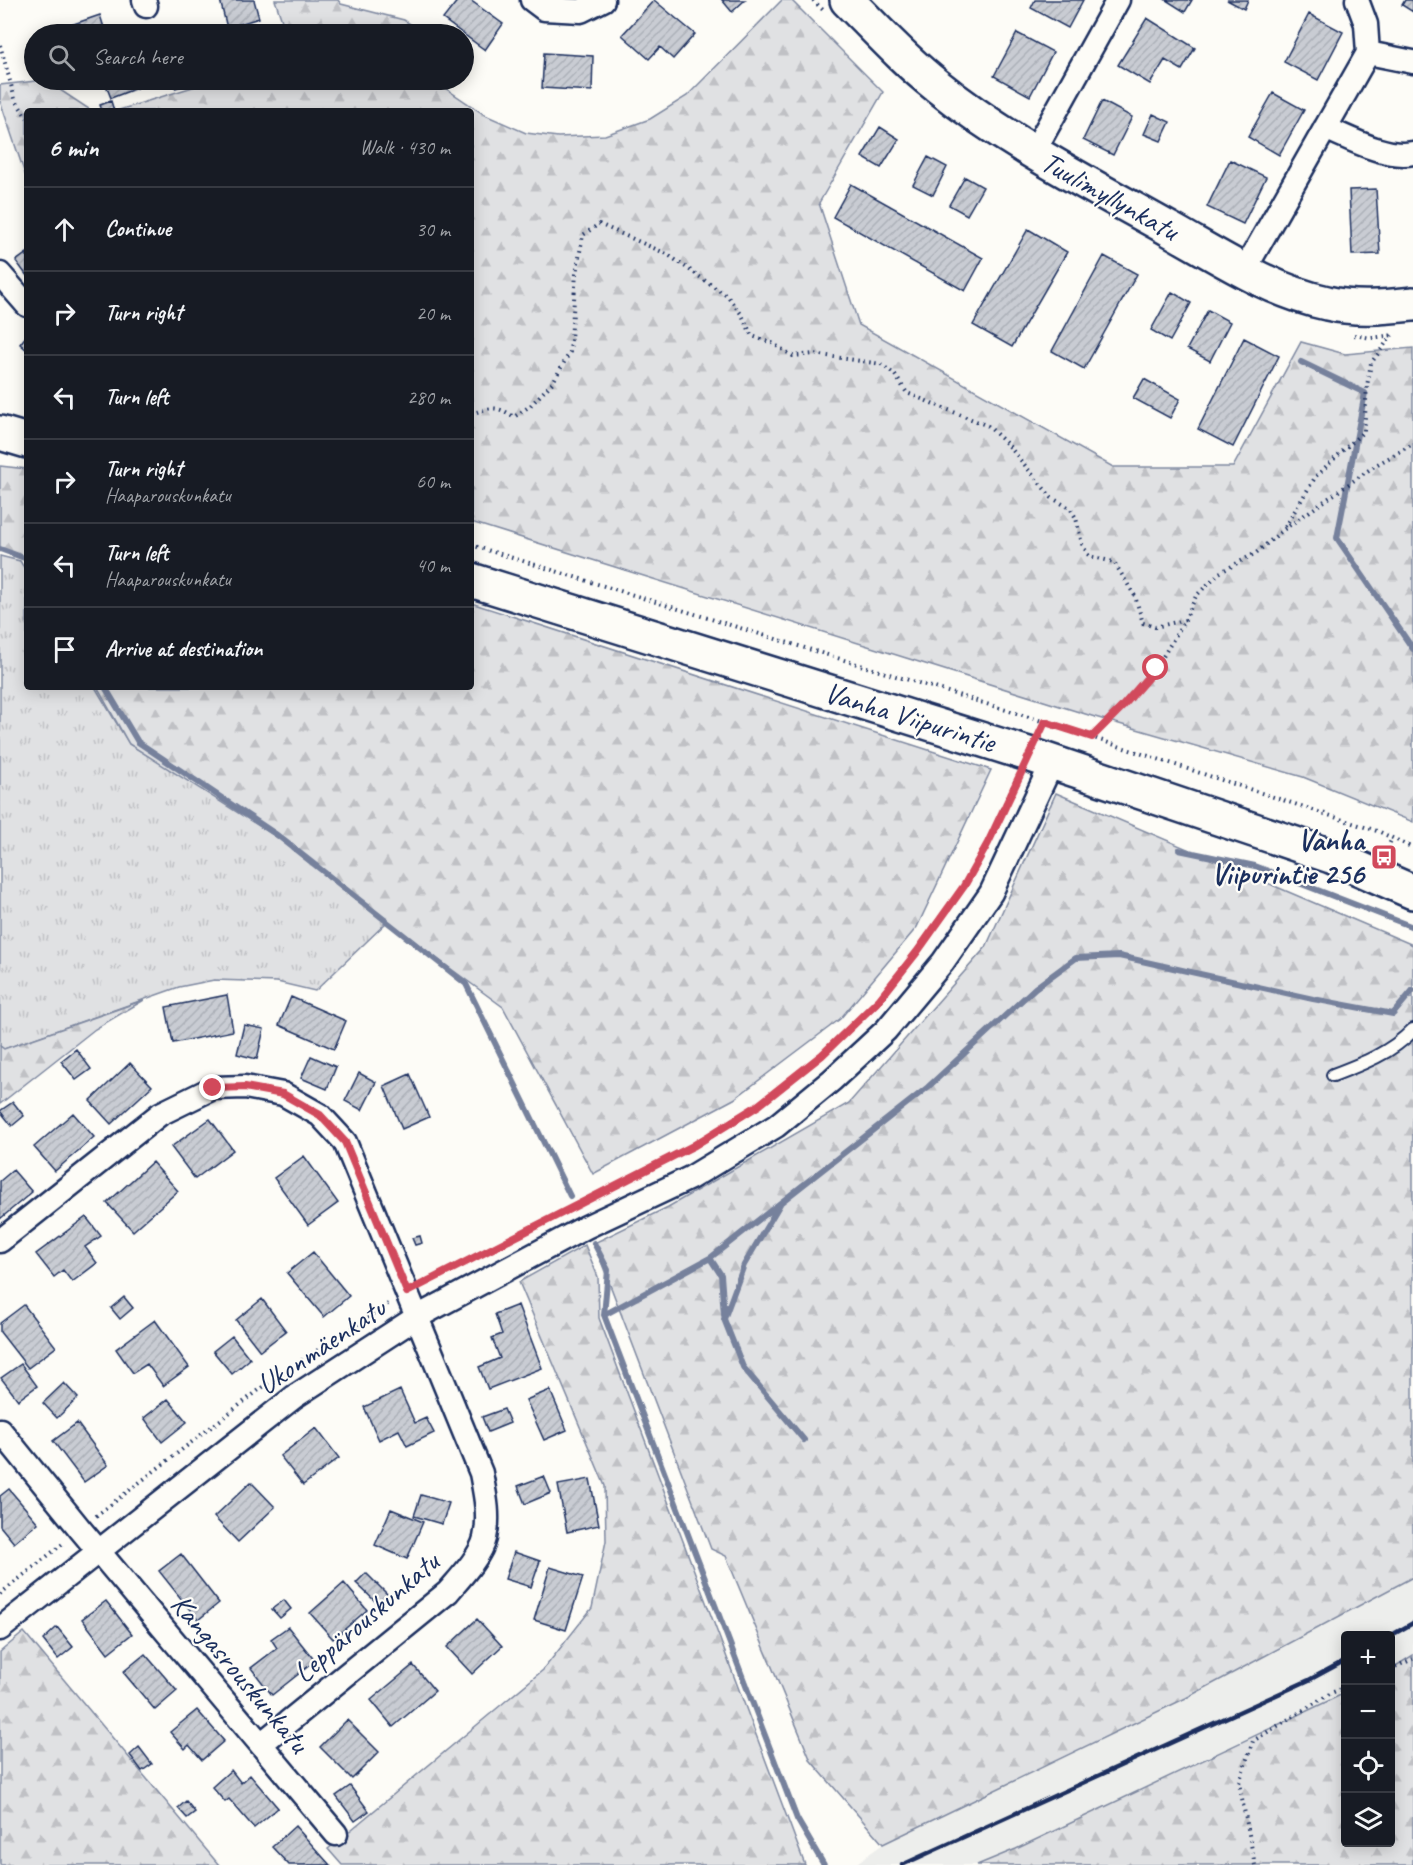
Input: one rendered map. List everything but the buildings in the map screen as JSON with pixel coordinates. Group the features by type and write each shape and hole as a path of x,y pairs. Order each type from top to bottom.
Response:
{"street":[{"path":"532,0 544,9 581,11 603,0"},
{"name":"Tuulimyllynkatu","path":"847,0 897,51 934,84 972,113 1033,153 1244,271 1286,290 1328,304 1375,309 1413,304"},
{"path":"1033,153 1118,0"},
{"path":"1244,271 1368,53 1366,24 1358,0"},
{"path":"1368,53 1413,62"},
{"path":"1325,128 1376,148 1403,155 1413,153"},
{"path":"0,274 24,302"},
{"path":"0,433 24,440"},
{"name":"Vanha Viipurintie","path":"474,581 1040,759 1331,856 1413,892"},
{"name":"Ukonmäenkatu","path":"0,1629 294,1398 417,1317 586,1227 690,1178 776,1126 832,1080 886,1030 943,962 991,892 1040,759"},
{"name":"Leppärouskunkatu","path":"0,1241 160,1114 213,1088 245,1087 283,1094 320,1115 345,1142 481,1473 488,1505 485,1539 469,1568 448,1592 261,1744"},
{"name":"Kangasrouskunkatu","path":"0,1430 336,1834"}],"lane":[{"path":"1333,1075 1371,1061 1402,1041 1413,1030"}],"path":[{"path":"0,45 15,99 24,113"},
{"path":"474,413 486,409 501,409 514,417 530,406 553,382 570,352 576,274 584,236 599,224 667,254 727,296 742,315 752,336 772,343 793,356 814,354 881,364 895,375 907,393 988,426 1009,446 1052,498 1070,508 1076,518 1082,543 1089,556 1114,562 1135,596 1143,623 1155,627 1185,620"},
{"path":"1284,530 1316,476 1364,431 1371,363 1392,335"},
{"path":"1092,737 1156,668 1185,620 1196,596 1218,573 1256,553 1284,530 1355,480 1413,444"},
{"path":"474,546 1092,737 1370,828 1413,848"},
{"path":"600,1195 693,1146 759,1105 822,1055 879,1000 964,886 1040,759 1045,722"},
{"path":"1384,857 1392,838"},
{"path":"0,1594 272,1380 407,1292 546,1222"},
{"path":"1395,1666 1413,1659"},
{"path":"1255,1865 1239,1784 1253,1741 1341,1689"}],"shaded area":[{"path":"1413,1577 1413,1655 1395,1666 1395,1631 1341,1631 1341,1696 1016,1849 977,1865 854,1865 883,1844 1186,1698"}],"green space":[{"path":"275,0 338,0 341,4 404,20 410,24 283,24"},
{"path":"782,0 791,0 883,92 819,203 859,325 1113,467 1233,467 1301,342 1345,354 1413,348 1413,822 1303,777 1095,717 474,523 474,108 126,108 183,90 448,90 485,115 526,133 558,137 605,135 650,119 687,96"},
{"path":"24,82 24,90 60,90 87,108 24,108 24,171 0,101 0,85"},
{"path":"0,466 24,469 24,558 0,549"},
{"path":"0,556 20,561 24,567 24,690 97,690 129,744 333,868 387,922 315,991 277,982 214,980 179,987 4,1049 0,1046"},
{"path":"474,604 991,770 917,927 840,1019 734,1099 593,1174 503,1007 387,922 289,845 129,744 99,690 474,690"},
{"path":"1056,793 1413,945 1413,1577 1186,1698 883,1844 811,1761 726,1556 711,1549 594,1243 668,1207 849,1103 986,947"},
{"path":"144,1000 95,1029 0,1104 0,1046 4,1049"},
{"path":"585,1245 598,1277 599,1318 805,1865 342,1865 328,1849 543,1670 592,1608 606,1541 605,1486 519,1282"},
{"path":"24,1632 219,1865 0,1865 0,1652"},
{"path":"1413,1655 1413,1865 977,1865 1016,1849 1341,1695 1341,1847 1395,1847 1395,1666"}],"waterway":[{"path":"1301,362 1365,393 1337,538 1413,649"},
{"path":"0,549 24,558"},
{"path":"107,690 138,742 277,835 466,984 570,1196"},
{"path":"1179,850 1255,866 1413,927"},
{"path":"604,1315 710,1258 928,1087 1035,988 1076,958 1119,956 1313,999 1393,1014 1413,990"},
{"path":"780,1204 744,1265 724,1319 743,1367 804,1440"},
{"path":"594,1243 608,1270 604,1315 797,1819 824,1865"},
{"path":"710,1258 721,1275 724,1315"}],"railway":[{"path":"1395,1633 1413,1623"},
{"path":"902,1865 1309,1680 1341,1663"}],"place":[{"name":"Vanha Viipurintie 256","path":"1384,857"}],"route":[{"path":"213,1088 245,1087 283,1094 320,1115 345,1142 407,1292 693,1146 759,1105 822,1055 879,1000 964,886 988,843 1045,722 1092,737 1156,668"}]}
